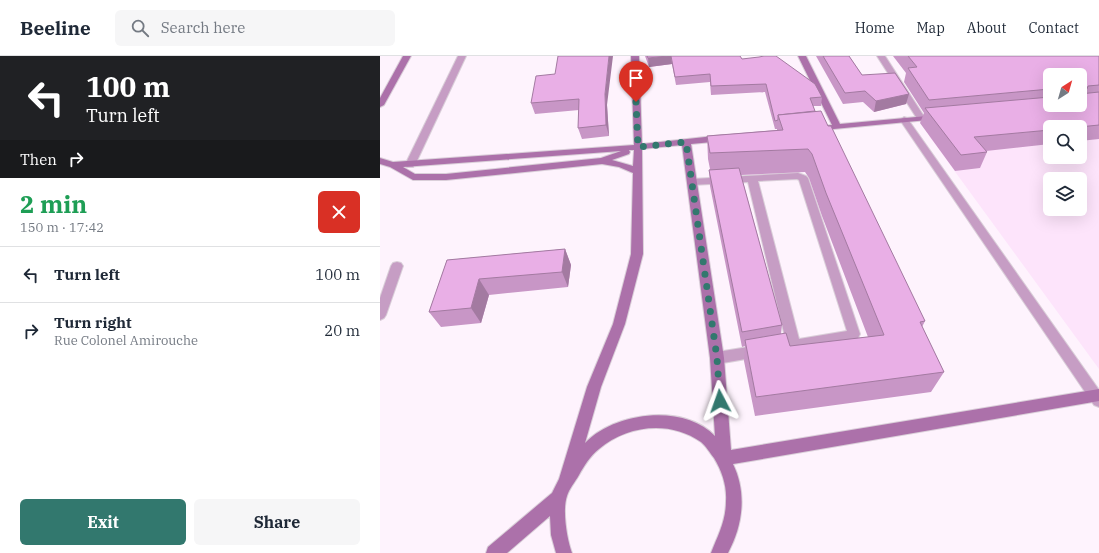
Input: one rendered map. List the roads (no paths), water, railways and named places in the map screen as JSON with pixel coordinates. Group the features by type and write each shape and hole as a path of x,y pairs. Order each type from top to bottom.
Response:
{"street":[{"path":"380,105 407,56"},
{"path":"410,165 462,56"},
{"path":"565,484 594,387 619,324 637,254 638,147 635,56"},
{"path":"802,56 838,127"},
{"path":"881,56 921,118"},
{"path":"807,130 944,116"},
{"path":"724,458 1098,397 904,120"},
{"path":"393,166 638,147 731,138"},
{"path":"686,142 717,358 724,458 733,483 734,510 728,539 719,553"},
{"path":"380,161 393,166 412,177 446,177 602,161 638,147"},
{"path":"602,161 622,165 638,172"},
{"path":"692,182 798,176 803,178 854,334 794,346 717,358"},
{"path":"752,178 794,346"},
{"path":"380,315 397,266"},
{"path":"494,553 558,498 582,457 587,452 604,436 630,424 657,420 683,425 707,438 724,458"},
{"path":"558,498 560,546 564,553"}]}
